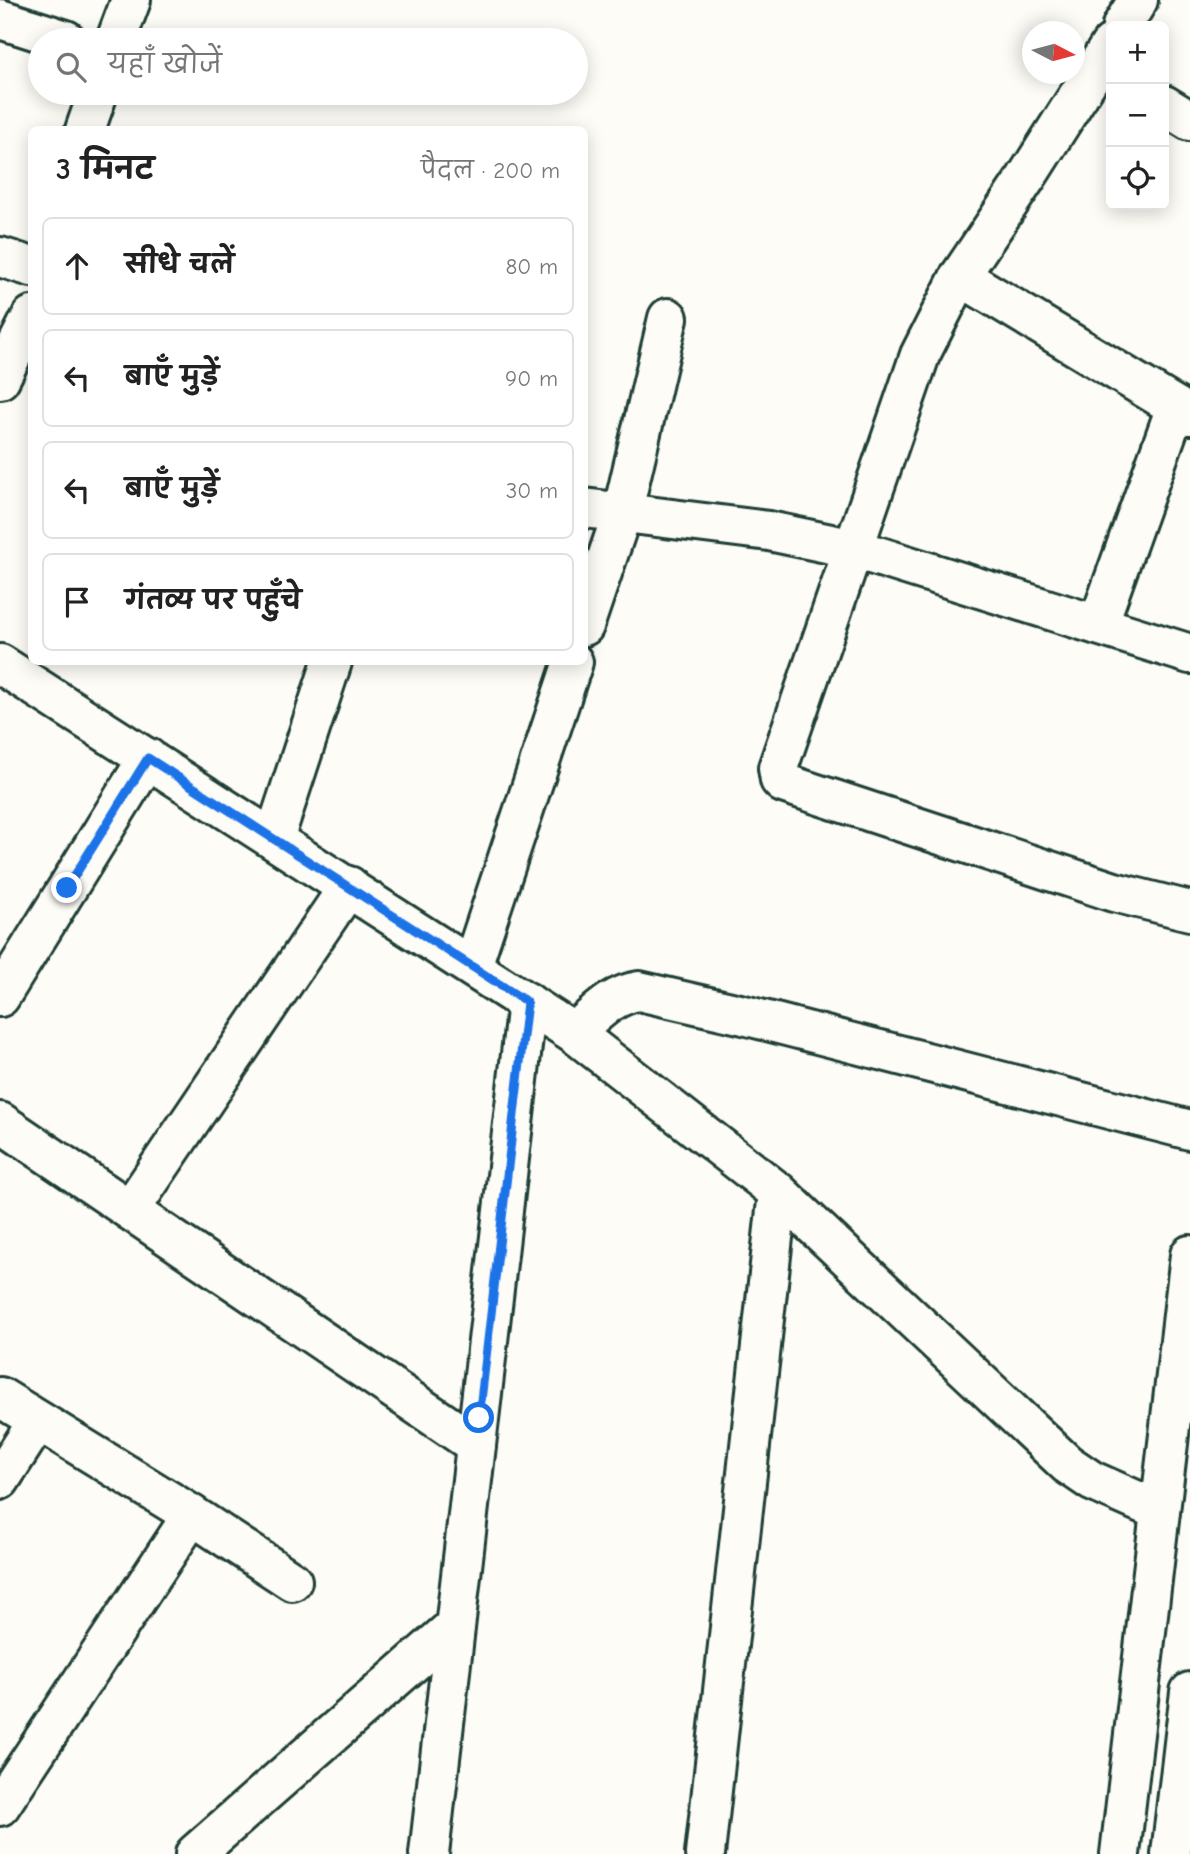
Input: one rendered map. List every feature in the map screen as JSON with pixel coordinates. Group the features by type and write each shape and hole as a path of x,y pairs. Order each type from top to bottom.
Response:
{"main road":[{"path":"0,6 2,0"},
{"path":"120,28 131,0"},
{"path":"1125,21 1138,0"},
{"path":"0,19 28,28"},
{"path":"1106,62 960,276 920,355 779,768 780,780 1053,873 1190,911"},
{"path":"86,126 94,105"},
{"path":"1169,108 1190,121"},
{"path":"0,257 28,266"},
{"path":"960,276 1183,411 1098,625"},
{"path":"588,614 622,514 668,318"},
{"path":"0,379 28,324"},
{"path":"588,509 769,531 855,548 1190,654"},
{"path":"0,664 574,1033 778,1192 1066,1464 1092,1481 1160,1511"},
{"path":"274,839 331,665"},
{"path":"472,966 572,665"},
{"path":"0,997 148,758"},
{"path":"130,1210 349,886"},
{"path":"574,1033 614,998 624,993 639,991 744,1015 1190,1130"},
{"path":"429,1854 527,1002"},
{"path":"0,1122 476,1445"},
{"path":"705,1854 778,1192"},
{"path":"1120,1854 1190,1255"},
{"path":"0,1397 192,1515 292,1581"},
{"path":"0,1480 38,1421"},
{"path":"0,1806 192,1515"},
{"path":"195,1854 455,1626"},
{"path":"1171,1854 1190,1692"}],"route":[{"path":"67,888 148,758 527,1002 479,1418"}]}
